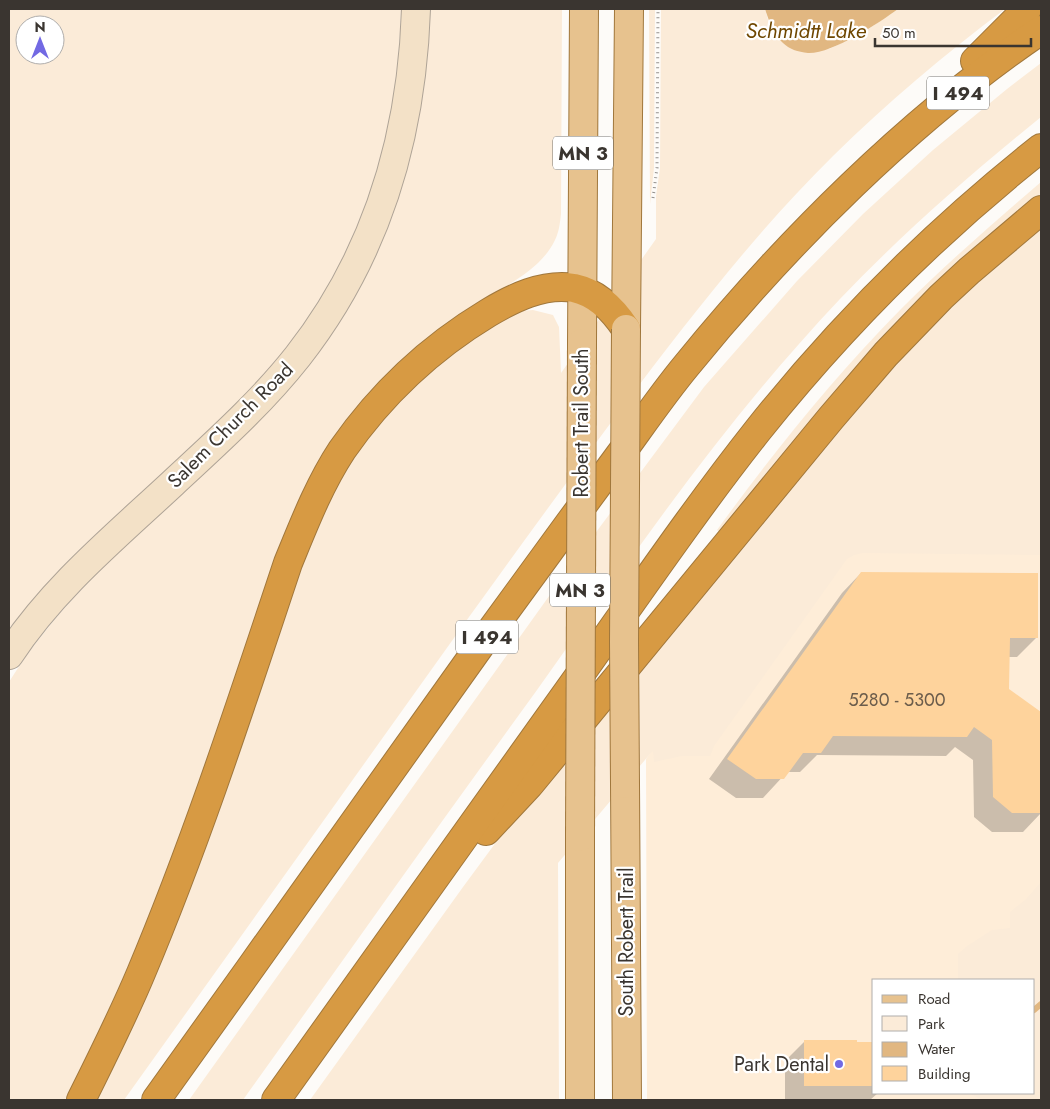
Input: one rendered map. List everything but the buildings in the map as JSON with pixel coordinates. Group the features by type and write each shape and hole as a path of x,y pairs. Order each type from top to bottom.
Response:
{"highway":[{"path":"878,161 1027,9"},
{"name":"I 494","path":"156,1100 540,563 683,370 776,262 843,194 878,161 990,67 1041,30"},
{"path":"276,1100 746,446 787,395 850,324 917,257 988,192 1041,148"},
{"path":"411,910 529,785 831,418 886,354 941,297 998,245 1041,210"},
{"path":"81,1100 133,991 166,913 210,795 288,563 312,504 331,469 353,436 385,396 417,364 446,340 496,308 528,293 560,287 582,290 608,306 626,329"}],"main road":[{"name":"Robert Trail South","path":"580,1100 584,9"},
{"name":"MN 3","path":"626,329 629,9"},
{"name":"South Robert Trail","path":"626,329 624,633 627,1100"}],"street":[{"name":"Salem Church Road","path":"9,655 31,624 71,578 260,400 299,355 330,309 371,231 395,160 406,115 411,82 416,9"}],"path":[{"path":"652,204 657,168 658,9"}],"shaded area":[{"path":"943,344 1041,443 1041,1100 647,1100 646,759"}],"green space":[{"path":"9,9 401,9 398,59 391,109 381,157 366,203 347,248 325,292 298,333 257,383 79,550 43,588 9,628"},
{"path":"430,9 562,9 561,214 556,237 549,250 533,267 440,328 402,359 357,409 319,463 298,503 276,559 202,776 149,917 88,1055 65,1100 9,1100 9,682 33,647 87,584 146,526 239,441 283,395 321,347 353,297 380,245 401,190 416,133 426,73"},
{"path":"649,9 655,9 654,168 650,204"},
{"path":"661,9 765,9 770,26 829,49 861,34 898,9 1005,9 938,61 833,156 777,215 724,277 673,340 546,511 124,1100 90,1100 320,508 386,409 477,333 521,311 533,310 553,315 559,327 561,373 656,239 656,196 660,168"},
{"path":"1041,63 1041,117 946,197 885,254 799,344 729,427 632,557 243,1100 189,1100 562,578 704,387 797,281 863,214 933,150"},
{"path":"1041,182 1041,200 723,535 717,530 804,416 876,335 952,260"},
{"path":"1041,221 1041,555 863,553 854,555 847,559 714,746 710,756 682,756 654,762 653,751 650,754 558,863 559,1100 310,1100 528,799 924,326"},
{"path":"1041,882 1041,1100 983,1100 970,1094 1035,1094 1035,979 958,979 958,954 992,930 1010,928 1010,912 1026,899"}],"water":[{"name":"Schmidtt Lake","path":"765,9 898,9 868,29 830,49 808,53 791,49 785,45 772,27"}],"waterway":[{"path":"1035,1009 1041,1004"}],"place":[{"name":"Park Dental","path":"839,1064"}]}
